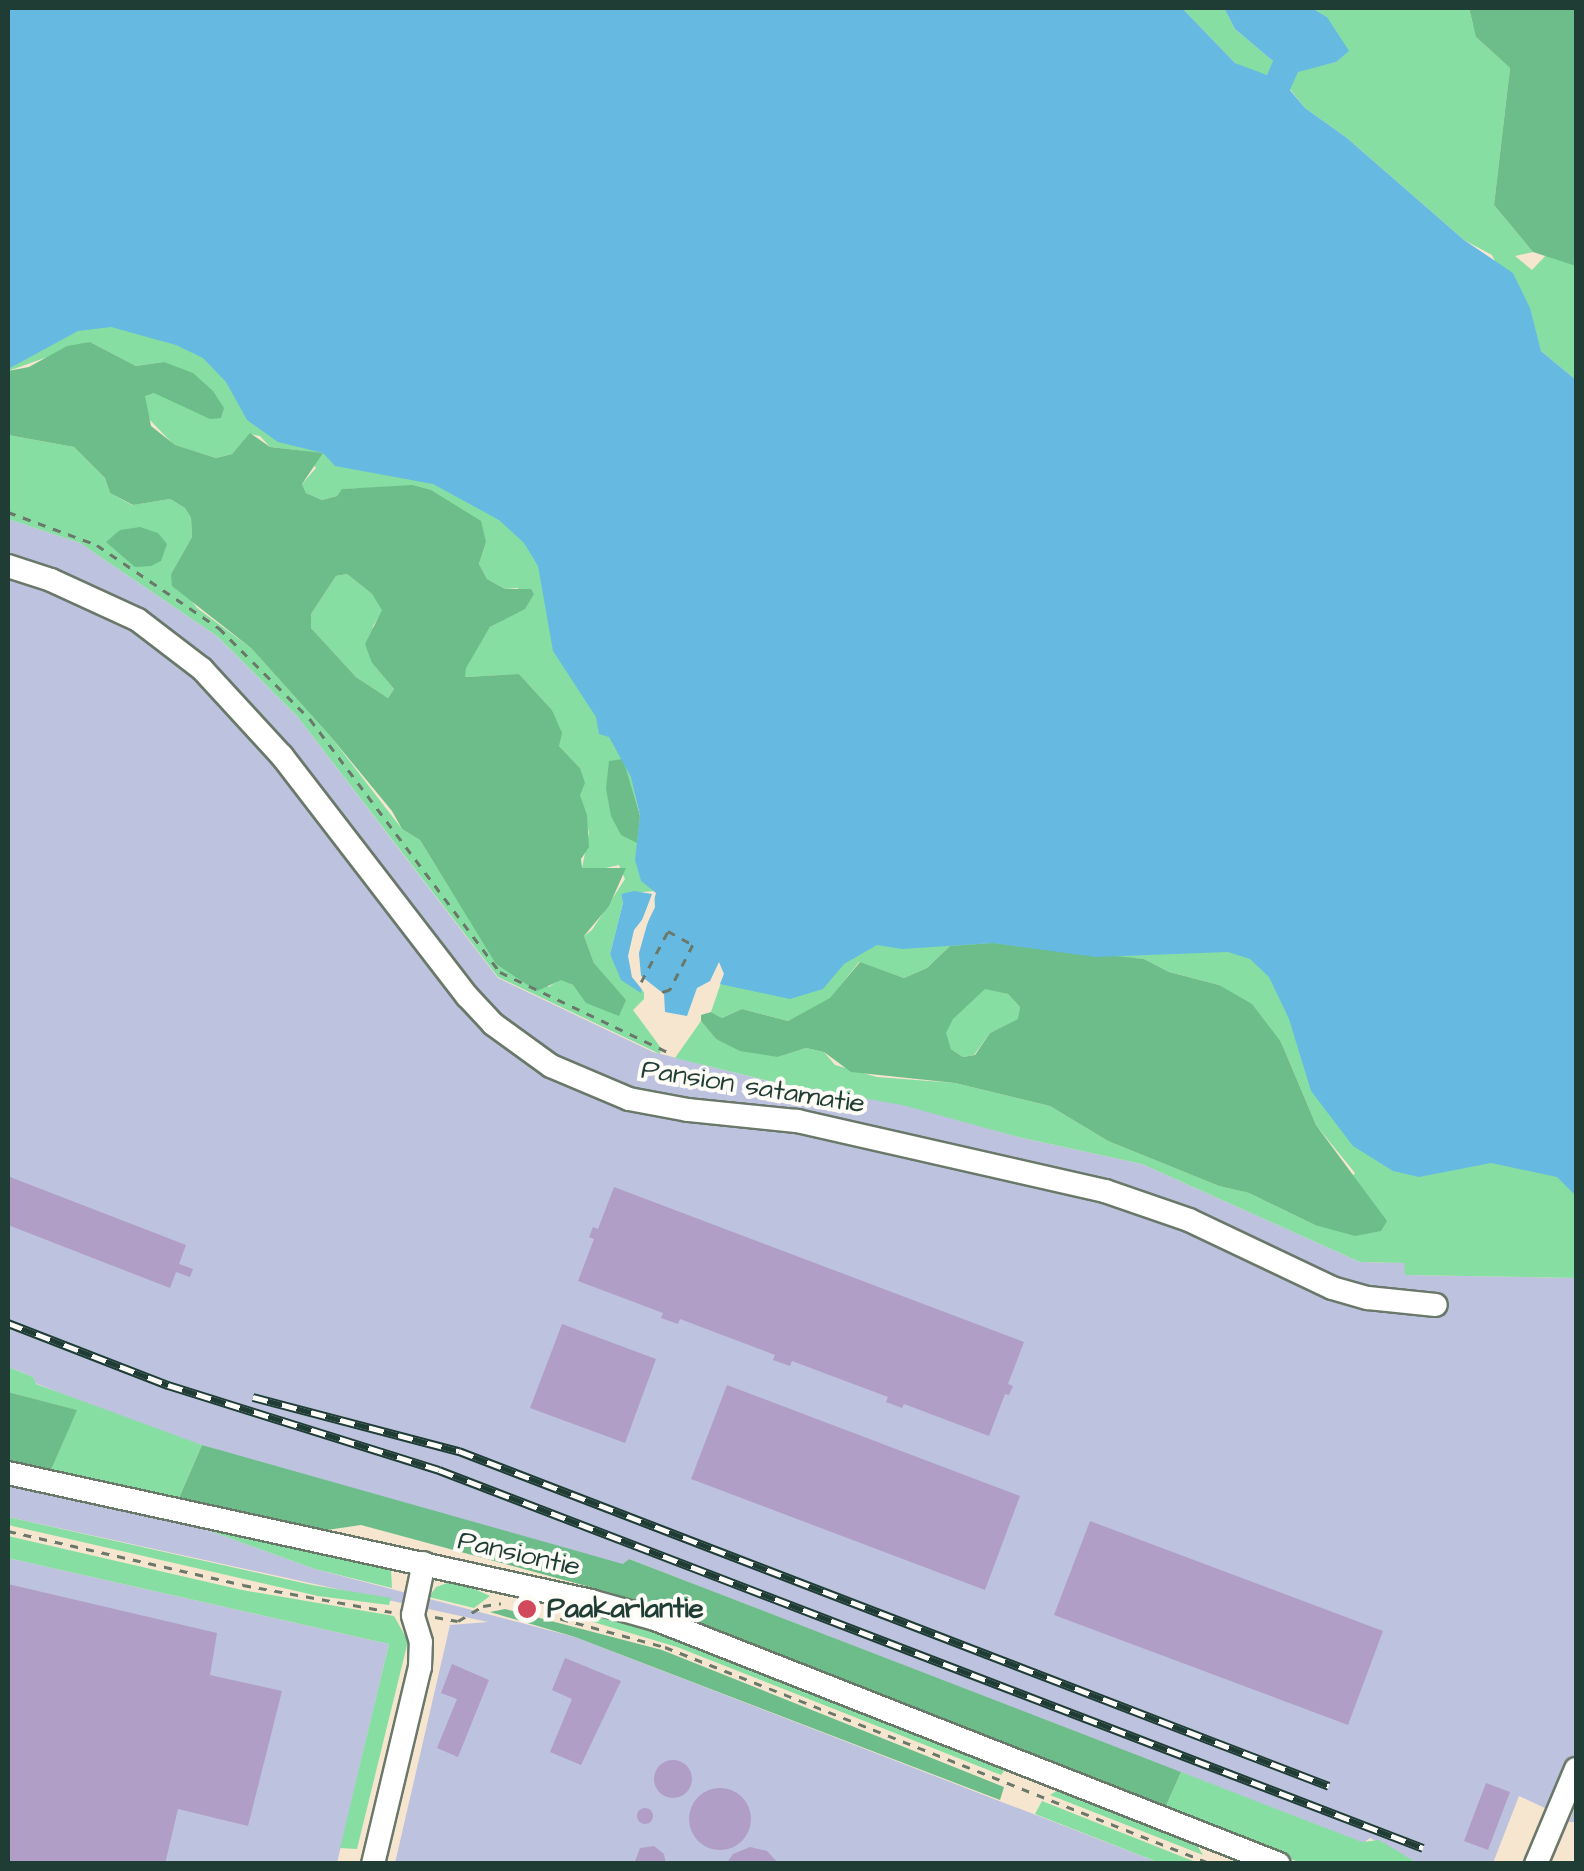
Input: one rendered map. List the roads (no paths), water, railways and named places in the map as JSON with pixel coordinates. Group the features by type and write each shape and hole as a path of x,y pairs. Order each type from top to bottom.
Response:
{"street":[{"name":"Pansion satamatie","path":"8,566 51,580 138,620 202,669 282,756 467,996 493,1024 551,1066 629,1100 797,1121 1104,1191 1189,1220 1332,1288 1368,1298 1436,1305"},
{"name":"Pansiontie","path":"8,1473 591,1600 720,1642 1234,1855 1279,1864"},
{"path":"373,1864 420,1667 421,1642 412,1615 424,1564"},
{"path":"1536,1864 1576,1769"}],"water":[{"path":"8,8 1182,8 1235,63 1267,75 1273,61 1235,29 1224,8 1312,8 1327,17 1349,51 1336,62 1298,72 1290,90 1305,108 1347,138 1464,240 1513,273 1530,308 1541,351 1576,380 1576,1196 1557,1177 1491,1163 1419,1177 1393,1171 1353,1146 1311,1091 1289,1019 1269,977 1250,959 1228,952 1096,957 993,943 902,949 877,945 844,964 823,989 790,999 720,984 724,974 719,962 710,981 697,988 687,1016 665,1012 664,994 641,976 637,960 656,893 641,881 635,860 640,816 631,777 609,737 599,734 596,717 553,651 538,566 524,543 499,520 433,484 335,466 323,453 278,442 247,420 226,382 203,358 176,345 111,327 78,331 8,369"},
{"path":"621,894 652,894 631,949 632,977 642,985 641,993 621,980 610,954 623,903"}],"railway":[{"path":"8,1323 168,1385 439,1470 1423,1848"},
{"path":"253,1397 459,1451 1329,1786"}],"place":[{"name":"Paakarlantie","path":"527,1609"}]}
